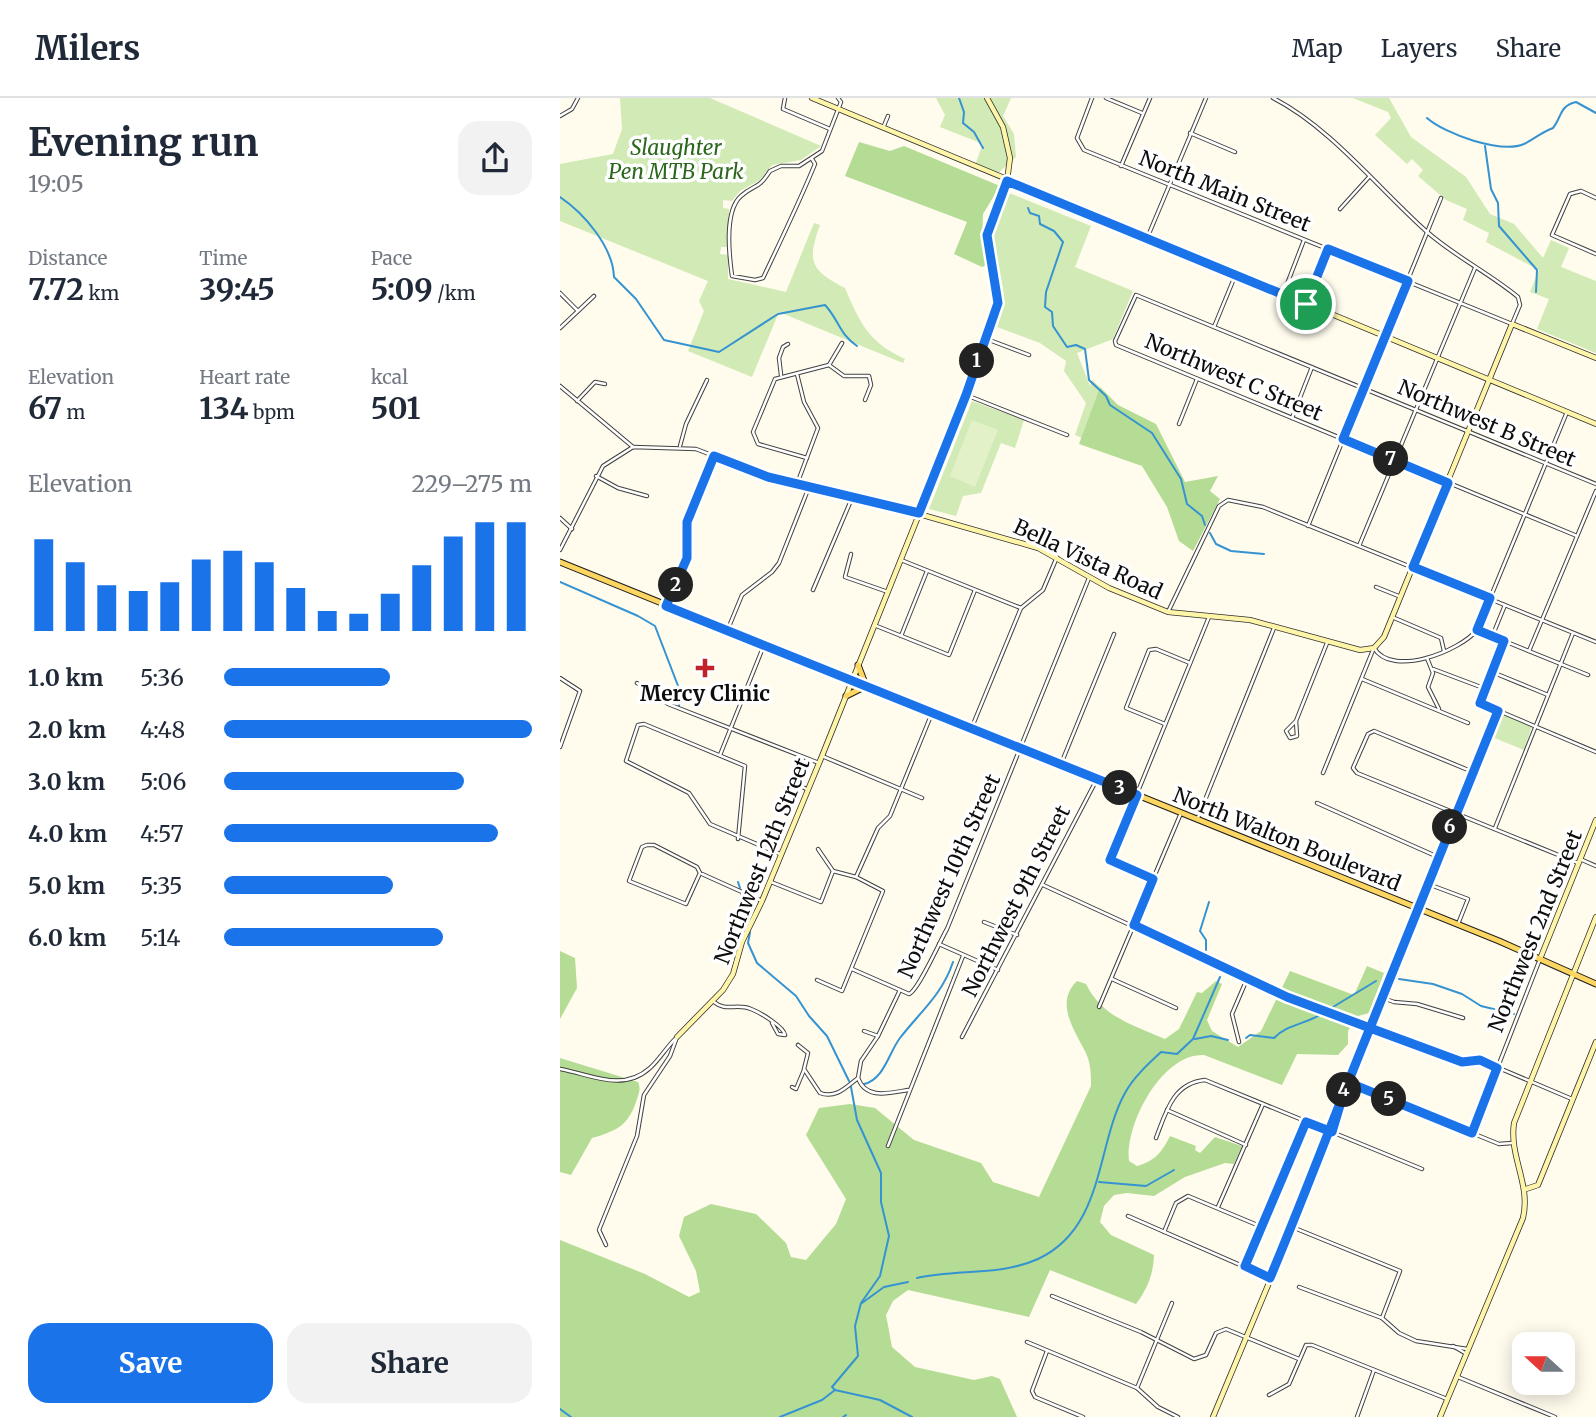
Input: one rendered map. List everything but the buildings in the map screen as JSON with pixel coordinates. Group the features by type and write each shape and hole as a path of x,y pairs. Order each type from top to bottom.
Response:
{"main road":[{"name":"North Walton Boulevard","path":"560,562 1458,925 1596,984"},
{"path":"846,696 866,686 858,665"}],"street":[{"path":"560,116 572,109 578,98"},
{"path":"785,98 783,109 831,129"},
{"path":"812,98 827,101 839,109 1007,181 1596,424"},
{"path":"812,159 815,164 792,221 784,230 763,278 755,280 732,276 731,217 735,203 741,196 762,185 775,168 799,166 826,147 841,102 838,98"},
{"name":"Northwest 12th Street","path":"677,1037 729,982 742,942 770,882 901,560 966,395 998,303 987,235 1007,181 1010,158 1008,140 987,98"},
{"name":"North Main Street","path":"1092,98 1079,130 1079,144 1084,150 1596,358"},
{"path":"1106,98 1142,113"},
{"path":"1122,166 1150,98"},
{"path":"1147,239 1206,98"},
{"path":"1273,98 1296,111 1427,232 1518,297 1520,305 1401,597 1384,637 1374,648 1323,773"},
{"path":"883,128 888,116"},
{"path":"1190,133 1236,152"},
{"path":"1340,209 1369,177"},
{"path":"1596,198 1575,191 1566,202 1552,234 1596,254"},
{"path":"1308,526 1441,198"},
{"path":"1283,295 1304,240"},
{"path":"1306,304 1328,249"},
{"path":"1359,546 1475,266"},
{"path":"1214,327 1235,276"},
{"path":"560,293 578,311"},
{"path":"560,328 594,296"},
{"name":"Northwest B Street","path":"1115,341 1133,296 1596,484"},
{"path":"984,338 1029,355"},
{"name":"Northwest C Street","path":"1115,341 1116,345 1577,536"},
{"path":"807,458 758,444 753,438 773,383 782,376 829,365 842,343"},
{"path":"782,376 779,358 783,347 788,344"},
{"path":"829,365 844,376 869,376 871,385 865,400"},
{"path":"1292,418 1312,367"},
{"path":"797,374 804,402 818,428 797,484"},
{"path":"1179,424 1197,379"},
{"path":"680,446 686,424 707,380"},
{"path":"577,401 595,382 605,384"},
{"path":"560,386 633,447 603,466 560,551"},
{"path":"966,395 1068,435"},
{"path":"1374,648 1377,654 1395,660 1427,658 1460,646 1477,630 1567,412"},
{"name":"Bella Vista Road","path":"633,447 680,446 714,456 747,471 919,513 1025,543 1168,612 1275,625 1360,650 1374,648"},
{"path":"666,606 687,558 687,522 714,456"},
{"path":"596,476 618,488 648,496"},
{"path":"728,631 742,595 779,563 809,487"},
{"path":"1529,651 1596,491"},
{"path":"813,590 852,498"},
{"path":"1168,612 1224,502 1262,507 1596,642"},
{"path":"560,518 572,528"},
{"path":"851,554 845,577 888,592"},
{"path":"972,729 1021,608 1042,590 1057,557"},
{"path":"901,560 1021,608"},
{"path":"901,636 928,571"},
{"name":"Northwest 10th Street","path":"900,990 914,993 939,944 1090,576"},
{"path":"1376,587 1401,597"},
{"path":"874,625 948,655 975,590"},
{"path":"1494,632 1505,604"},
{"path":"1153,879 1110,860 1209,617"},
{"path":"1392,617 1441,638 1444,652"},
{"path":"1198,820 1275,625"},
{"path":"1477,630 1588,675"},
{"path":"1495,829 1573,633"},
{"path":"1061,765 1114,634"},
{"path":"1296,721 1297,736 1290,738 1286,731 1296,721 1328,640"},
{"path":"1504,641 1480,703 1596,752"},
{"path":"719,755 764,645"},
{"path":"1166,724 1126,708 1149,650 1156,649 1190,663"},
{"path":"1427,658 1432,670 1428,687 1440,711"},
{"path":"1432,670 1442,670 1486,689"},
{"path":"1492,672 1548,695"},
{"path":"560,678 580,691 560,747"},
{"path":"1362,679 1468,723"},
{"path":"637,682 668,704 819,763"},
{"path":"1213,1417 1332,1132 1347,1082 1498,711"},
{"path":"856,877 874,834 890,816 932,713"},
{"path":"738,839 746,771 742,763 644,724 638,724 624,759 689,793 710,824 738,839 781,855"},
{"path":"1473,772 1374,732 1368,734 1353,768 1357,773 1495,829 1596,866"},
{"path":"822,756 922,798"},
{"name":"Northwest 9th Street","path":"962,1037 1097,779"},
{"path":"800,788 808,790"},
{"path":"1317,803 1438,857"},
{"path":"1099,1007 1181,813"},
{"name":"Northwest 2nd Street","path":"1472,1133 1596,820"},
{"path":"700,873 686,904 648,891 629,881 642,847 648,845 685,860 700,873 762,901"},
{"path":"817,980 842,991 883,895 881,888 856,877 834,872 818,849"},
{"path":"770,882 821,902 834,872"},
{"path":"1427,883 1468,899 1458,925"},
{"path":"1043,885 1287,997 1462,1062 1480,1060 1573,1100"},
{"path":"1440,1417 1523,1218 1526,1189 1512,1143 1514,1123 1596,917"},
{"path":"984,922 1017,935"},
{"path":"939,944 998,970"},
{"path":"888,1146 963,956"},
{"path":"852,969 900,990 878,1037 860,1061 858,1078 865,1090 874,1094 908,1090"},
{"path":"1111,979 1176,1008"},
{"path":"1239,1042 1232,1014 1247,979"},
{"path":"1382,998 1417,1004 1464,1018"},
{"path":"713,1001 722,1008 751,1009 772,1023"},
{"path":"864,1031 878,1037"},
{"path":"560,1069 597,1079 627,1080 649,1069 677,1037"},
{"path":"606,1245 599,1230 637,1136 644,1095 670,1056 677,1037"},
{"path":"1526,1189 1538,1185 1596,1042"},
{"path":"792,1087 796,1089 809,1055 799,1045"},
{"path":"804,1069 817,1089 826,1095 842,1091 858,1078"},
{"path":"1156,1138 1167,1110 1185,1085 1205,1080 1422,1169"},
{"path":"1347,1082 1499,1144 1512,1143"},
{"path":"1218,1207 1264,1103"},
{"path":"1167,1110 1246,1145"},
{"path":"1245,1266 1306,1122"},
{"path":"1164,1232 1182,1197 1195,1198 1262,1227"},
{"path":"1128,1216 1270,1278"},
{"path":"1292,1227 1399,1271 1381,1318"},
{"path":"1300,1287 1381,1318 1399,1333 1416,1341 1454,1346 1467,1352"},
{"path":"1052,1296 1157,1340 1184,1355 1200,1359 1206,1355 1216,1333 1221,1329 1299,1359"},
{"path":"1137,1388 1172,1303"},
{"path":"1027,1342 1137,1388 1158,1407 1178,1417"},
{"path":"1269,1395 1289,1384 1306,1345 1312,1345 1447,1399"},
{"path":"1047,1350 1032,1391 1035,1396 1083,1417"},
{"path":"1357,1417 1374,1370"},
{"path":"1457,1376 1555,1417"}],"green space":[{"name":"Slaughter Pen MTB Park","path":"620,98 710,98 821,146 801,160 772,165 760,180 740,191 732,201 723,200 723,208 729,209 728,247 721,247 720,254 728,255 728,279 786,292 814,223 820,225 813,256 818,270 845,288 867,330 882,346 905,359 903,363 779,312 752,377 688,351 704,311 699,301 708,281 560,221 560,164 613,154 622,129"},
{"path":"936,98 1011,98 1003,116 1014,134 1016,157 997,174 975,165 983,144 940,127 945,115"},
{"path":"1353,98 1389,98 1411,137 1466,177 1490,214 1514,224 1543,258 1551,240 1569,248 1561,267 1596,281 1596,353 1537,329 1549,299 1530,292 1539,270 1486,242 1489,233 1463,220 1467,209 1446,200 1418,176 1423,170 1412,159 1407,164 1375,135 1391,118 1388,112"},
{"path":"859,142 890,151 904,146 1000,186 983,214 982,245 987,265 982,267 954,254 967,222 845,176"},
{"path":"1009,193 1091,226 1075,267 1133,291 1113,339 1077,353 1090,386 1092,380 1100,387 1082,438 1075,435 1086,403 1064,371 1066,361 1040,343 997,327 1002,313 1003,291 994,235"},
{"path":"1100,387 1118,405 1156,424 1185,482 1218,476 1210,491 1220,499 1193,551 1179,541 1167,507 1142,466 1079,444"},
{"path":"972,401 1024,420 1015,448 1001,443 981,493 963,496 956,516 929,509"},
{"path":"972,420 998,430 975,487 950,476"},
{"path":"1503,714 1532,726 1524,750 1492,737"},
{"path":"560,951 575,958 577,988 560,1019"},
{"path":"1367,966 1384,973 1369,1013 1358,1016 1348,1031 1348,1044 1338,1055 1297,1054 1282,1085 1204,1055 1189,1057 1174,1066 1149,1093 1133,1129 1129,1146 1129,1161 1137,1166 1157,1155 1170,1136 1196,1146 1195,1150 1200,1153 1215,1137 1242,1146 1234,1164 1225,1163 1185,1177 1154,1196 1127,1193 1114,1195 1104,1206 1100,1222 1111,1235 1154,1255 1149,1281 1136,1304 1050,1270 1029,1317 908,1290 893,1301 886,1315 892,1347 915,1367 974,1380 992,1376 1000,1379 1017,1417 560,1417 560,1240 645,1274 689,1297 700,1292 696,1271 679,1236 684,1217 711,1204 756,1214 786,1243 791,1257 806,1260 836,1224 846,1199 806,1135 819,1108 850,1104 875,1108 914,1140 981,1163 993,1182 1039,1197 1091,1086 1088,1057 1072,1026 1067,1008 1067,998 1077,981 1086,984 1101,1005 1120,1019 1165,1039 1179,1029 1197,992 1202,993 1216,981 1222,984 1207,1020 1212,1031 1238,1047 1261,1031 1290,971 1354,995"},
{"path":"560,1058 638,1082 639,1087 634,1108 626,1121 608,1133 592,1138 571,1175 560,1172"}],"waterway":[{"path":"959,98 964,112 963,123 974,132 983,148"},
{"path":"1427,118 1474,141 1514,146 1524,144 1553,128 1566,106 1570,104 1576,102 1596,113"},
{"path":"1485,146 1491,189 1498,203 1499,226 1537,270 1536,292"},
{"path":"560,197 596,232 609,254 614,277 636,299 664,340 719,352 778,314 825,305 847,337 857,346"},
{"path":"1028,208 1030,213 1039,216 1040,224 1054,231 1063,242 1046,292 1045,307 1052,312 1053,326 1067,347 1076,345 1085,349 1089,380 1106,396 1110,405 1152,433 1181,479 1187,504 1202,516 1205,525"},
{"path":"1210,533 1216,544 1231,551 1264,554"},
{"path":"560,582 655,626 680,691 679,706"},
{"path":"738,882 740,888"},
{"path":"741,894 747,923"},
{"path":"1206,950 1206,940 1200,931 1209,902"},
{"path":"750,932 748,943 757,963 796,996 827,1036 849,1081"},
{"path":"864,1084 877,1077 900,1038 937,994 953,962"},
{"path":"917,1278 1009,1268 1038,1259 1060,1245 1076,1227 1087,1207 1116,1114 1128,1087 1161,1052 1177,1054 1193,1039 1220,977"},
{"path":"1399,979 1433,984 1462,994 1481,1006 1514,1014"},
{"path":"1328,1010 1376,981"},
{"path":"1246,1038 1250,1035 1274,1038 1279,1033 1323,1013"},
{"path":"1195,1039 1211,1036 1228,1040"},
{"path":"835,1390 832,1387 858,1356 855,1326 861,1303 880,1276 889,1236 881,1202 881,1173 857,1120 851,1087"},
{"path":"1099,1182 1146,1186 1174,1170"},
{"path":"862,1303 884,1287 908,1282"},
{"path":"780,1417 822,1400 835,1390 880,1400 912,1417"},
{"path":"560,1409 571,1417"}],"place":[{"name":"Mercy Clinic","path":"705,668"}],"route":[{"path":"1306,304 1007,181 987,235 998,303 966,395 919,513 768,477 714,456 687,522 687,558 666,606 1137,795 1110,860 1153,879 1134,925 1287,997 1370,1028 1347,1082 1342,1095 1332,1132 1270,1278 1245,1266 1306,1122 1332,1132 1347,1082 1472,1133 1497,1068 1480,1060 1462,1062 1370,1028 1498,711 1480,703 1504,641 1477,630 1490,598 1413,567 1448,483 1343,439 1408,281 1328,249 1306,304"}]}
